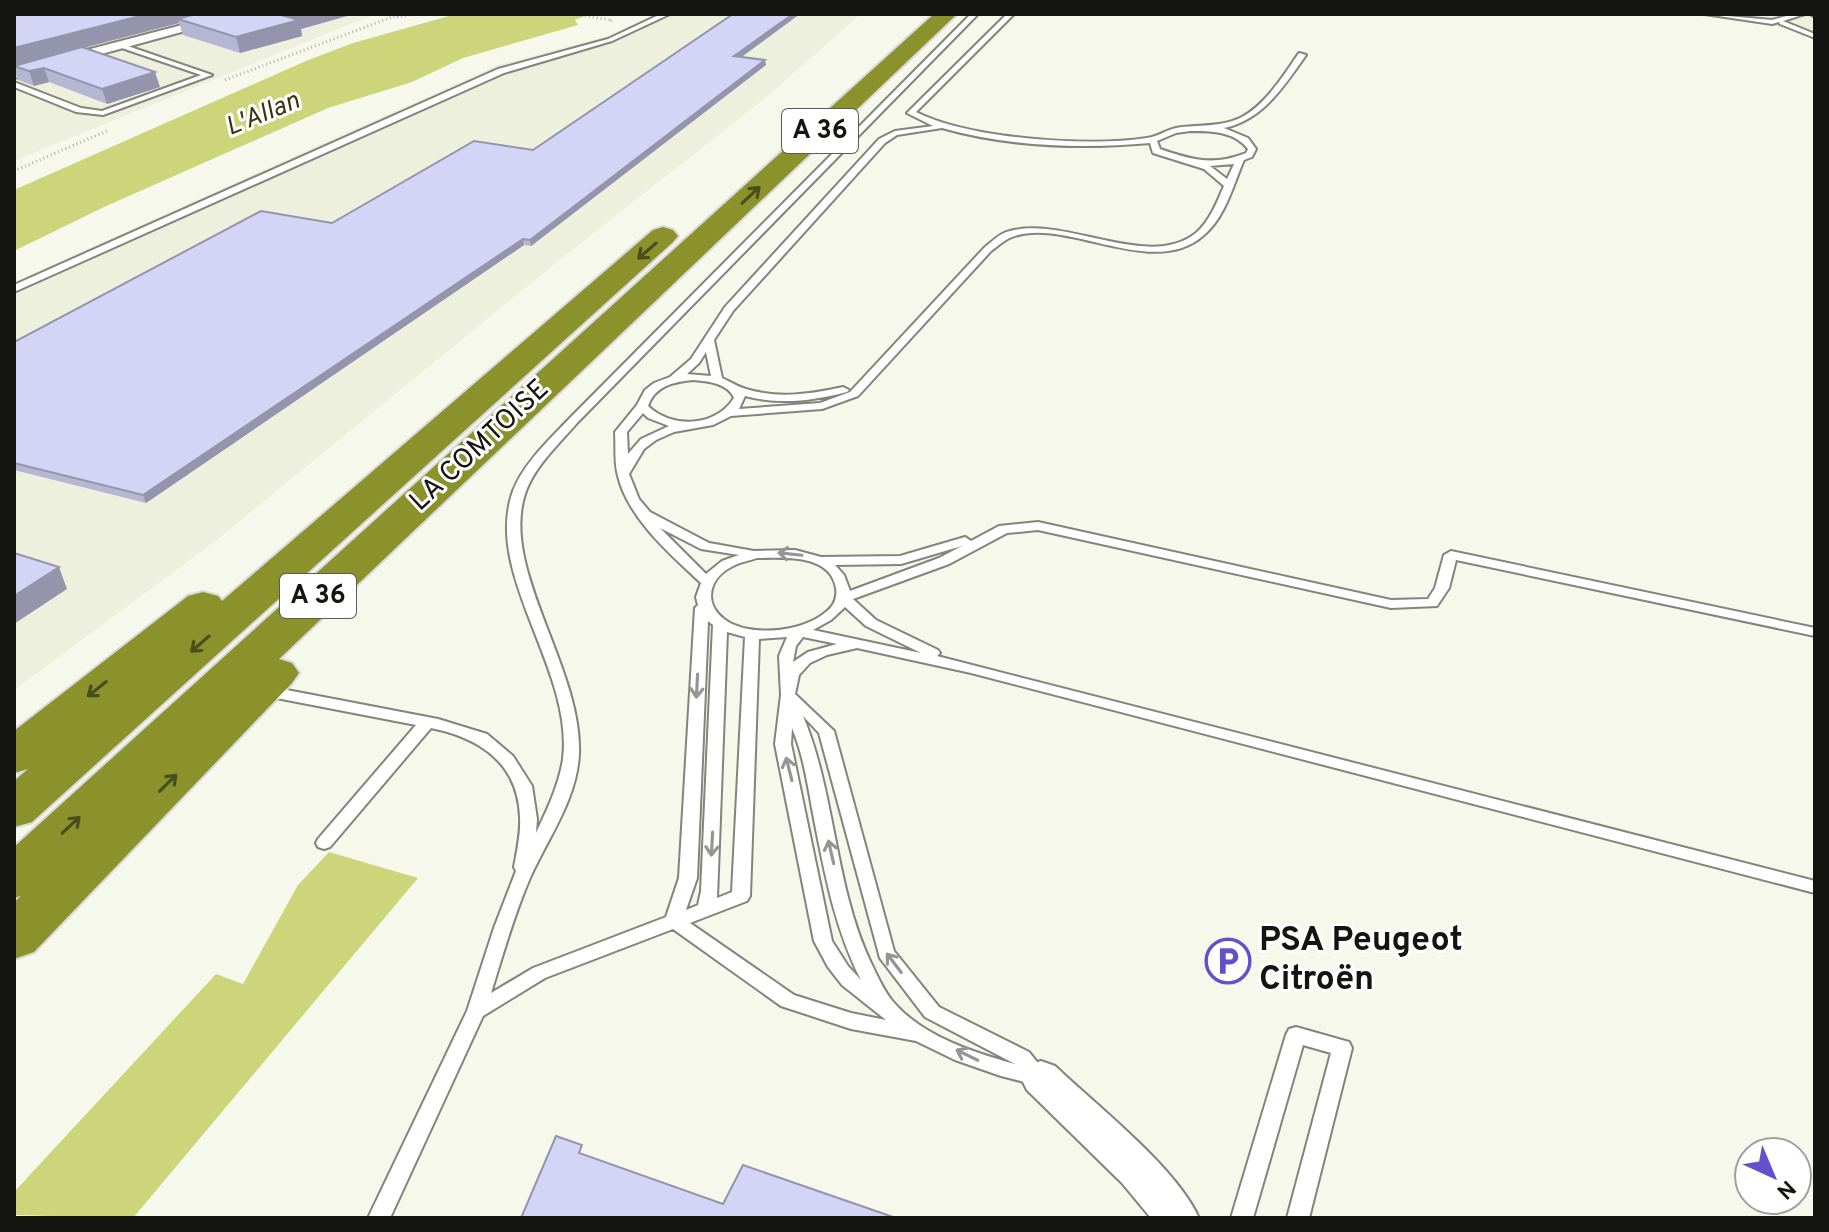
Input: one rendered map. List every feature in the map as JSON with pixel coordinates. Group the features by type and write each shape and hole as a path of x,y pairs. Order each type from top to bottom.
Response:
{"highway":[{"name":"A 36","path":"744,166 916,14"},
{"name":"LA COMTOISE","path":"14,878 946,14"},
{"name":"LA COMTOISE","path":"14,809 686,217"},
{"path":"14,937 261,690 622,314"},
{"path":"14,756 334,501 532,352"}],"street":[{"path":"14,74 240,14"},
{"path":"1041,1078 1137,1170 1178,1218"}],"lane":[{"path":"14,289 501,71 610,40 667,14"},
{"path":"379,1218 476,1011 521,879 563,792 571,756 572,718 559,669 519,572 514,518 518,494 535,464 573,421 975,14"},
{"path":"954,129 916,116 912,108 1011,14"},
{"path":"1779,21 1802,14"},
{"path":"1708,15 1779,21 1815,28"},
{"path":"1779,21 1815,36"},
{"path":"14,84 79,110 103,113 208,75 122,45"},
{"path":"1075,145 1119,145 1153,140 1169,131 1238,122 1255,114 1270,101 1302,55"},
{"path":"1242,138 1255,114"},
{"path":"706,581 659,536 633,500 623,474 621,432 643,407 649,392 671,381 695,361 729,309 882,141 895,133 914,129 954,129 1075,145 1156,151 1219,174 1230,186"},
{"path":"643,407 657,419 686,424 702,423 729,413 822,406 854,394 988,249 1013,233 1043,231 1145,248 1189,243 1200,234 1230,186 1240,159 1252,149 1242,138 1199,129"},
{"path":"1153,140 1156,151"},
{"path":"1195,163 1240,159"},
{"path":"709,340 717,379"},
{"path":"671,381 717,379 758,397 808,398 868,381"},
{"path":"729,413 737,406 737,390"},
{"path":"623,474 635,450 648,437 686,424"},
{"path":"645,515 706,546 757,554 801,555 821,561 901,560 1004,529 1038,526 1376,601 1413,606 1432,603 1442,588 1451,555 1815,632"},
{"path":"843,598 944,561 1004,529"},
{"path":"674,921 688,878 702,608 700,595 706,581 736,560 757,554"},
{"path":"821,561 835,571 842,584 843,598 835,611 821,623 800,632 791,641 785,663 788,688 805,740 849,933 889,1011"},
{"path":"843,598 871,623 900,641 971,668"},
{"path":"702,608 720,626 752,636 800,632 971,668 1815,887"},
{"path":"706,909 711,861 720,626"},
{"path":"476,1011 539,973 741,896 752,636"},
{"path":"865,646 828,649 813,654 802,660 788,688 783,744 823,941 835,967 864,995 927,1036 993,1068 1041,1078"},
{"path":"788,688 826,731 886,953 932,1012 1022,1058 1041,1078"},
{"path":"261,690 427,722 482,738 507,760 524,786 529,819 521,879"},
{"path":"324,843 427,722"},
{"path":"674,921 788,1001 851,1021 927,1036"},
{"path":"1242,1218 1296,1035 1342,1048 1298,1218"}],"path":[{"path":"400,14 388,18 416,14"},
{"path":"573,14 591,17"}],"shaded area":[{"path":"50,14 375,14 14,161 14,17"},
{"path":"655,14 861,14 764,99 568,253 214,542 14,690 14,282 500,64 608,36"},
{"path":"1683,14 1815,14 1815,42 1804,33 1781,27"}],"water":[{"name":"L'Allan","path":"456,14 589,14 575,20 578,25 463,58 412,82 328,108 104,207 14,251 14,190 306,61 353,43"},
{"path":"329,852 418,878 133,1218 14,1215 14,1192 216,974 243,984 298,885"}],"building":[{"path":"14,14 148,14 14,48"},
{"path":"195,14 293,14 285,16 299,20 236,37 178,19"},
{"path":"733,14 793,14 734,56 765,60 530,240 523,239 143,495 14,463 14,342 261,211 332,223 474,141 533,150"},
{"path":"82,47 155,72 102,89 44,68 29,71 14,66"},
{"path":"14,553 59,567 14,596"},
{"path":"556,1136 582,1145 579,1153 723,1204 743,1165 896,1218 521,1218"}],"place":[{"name":"PSA Peugeot Citroën","path":"1228,961"}]}
